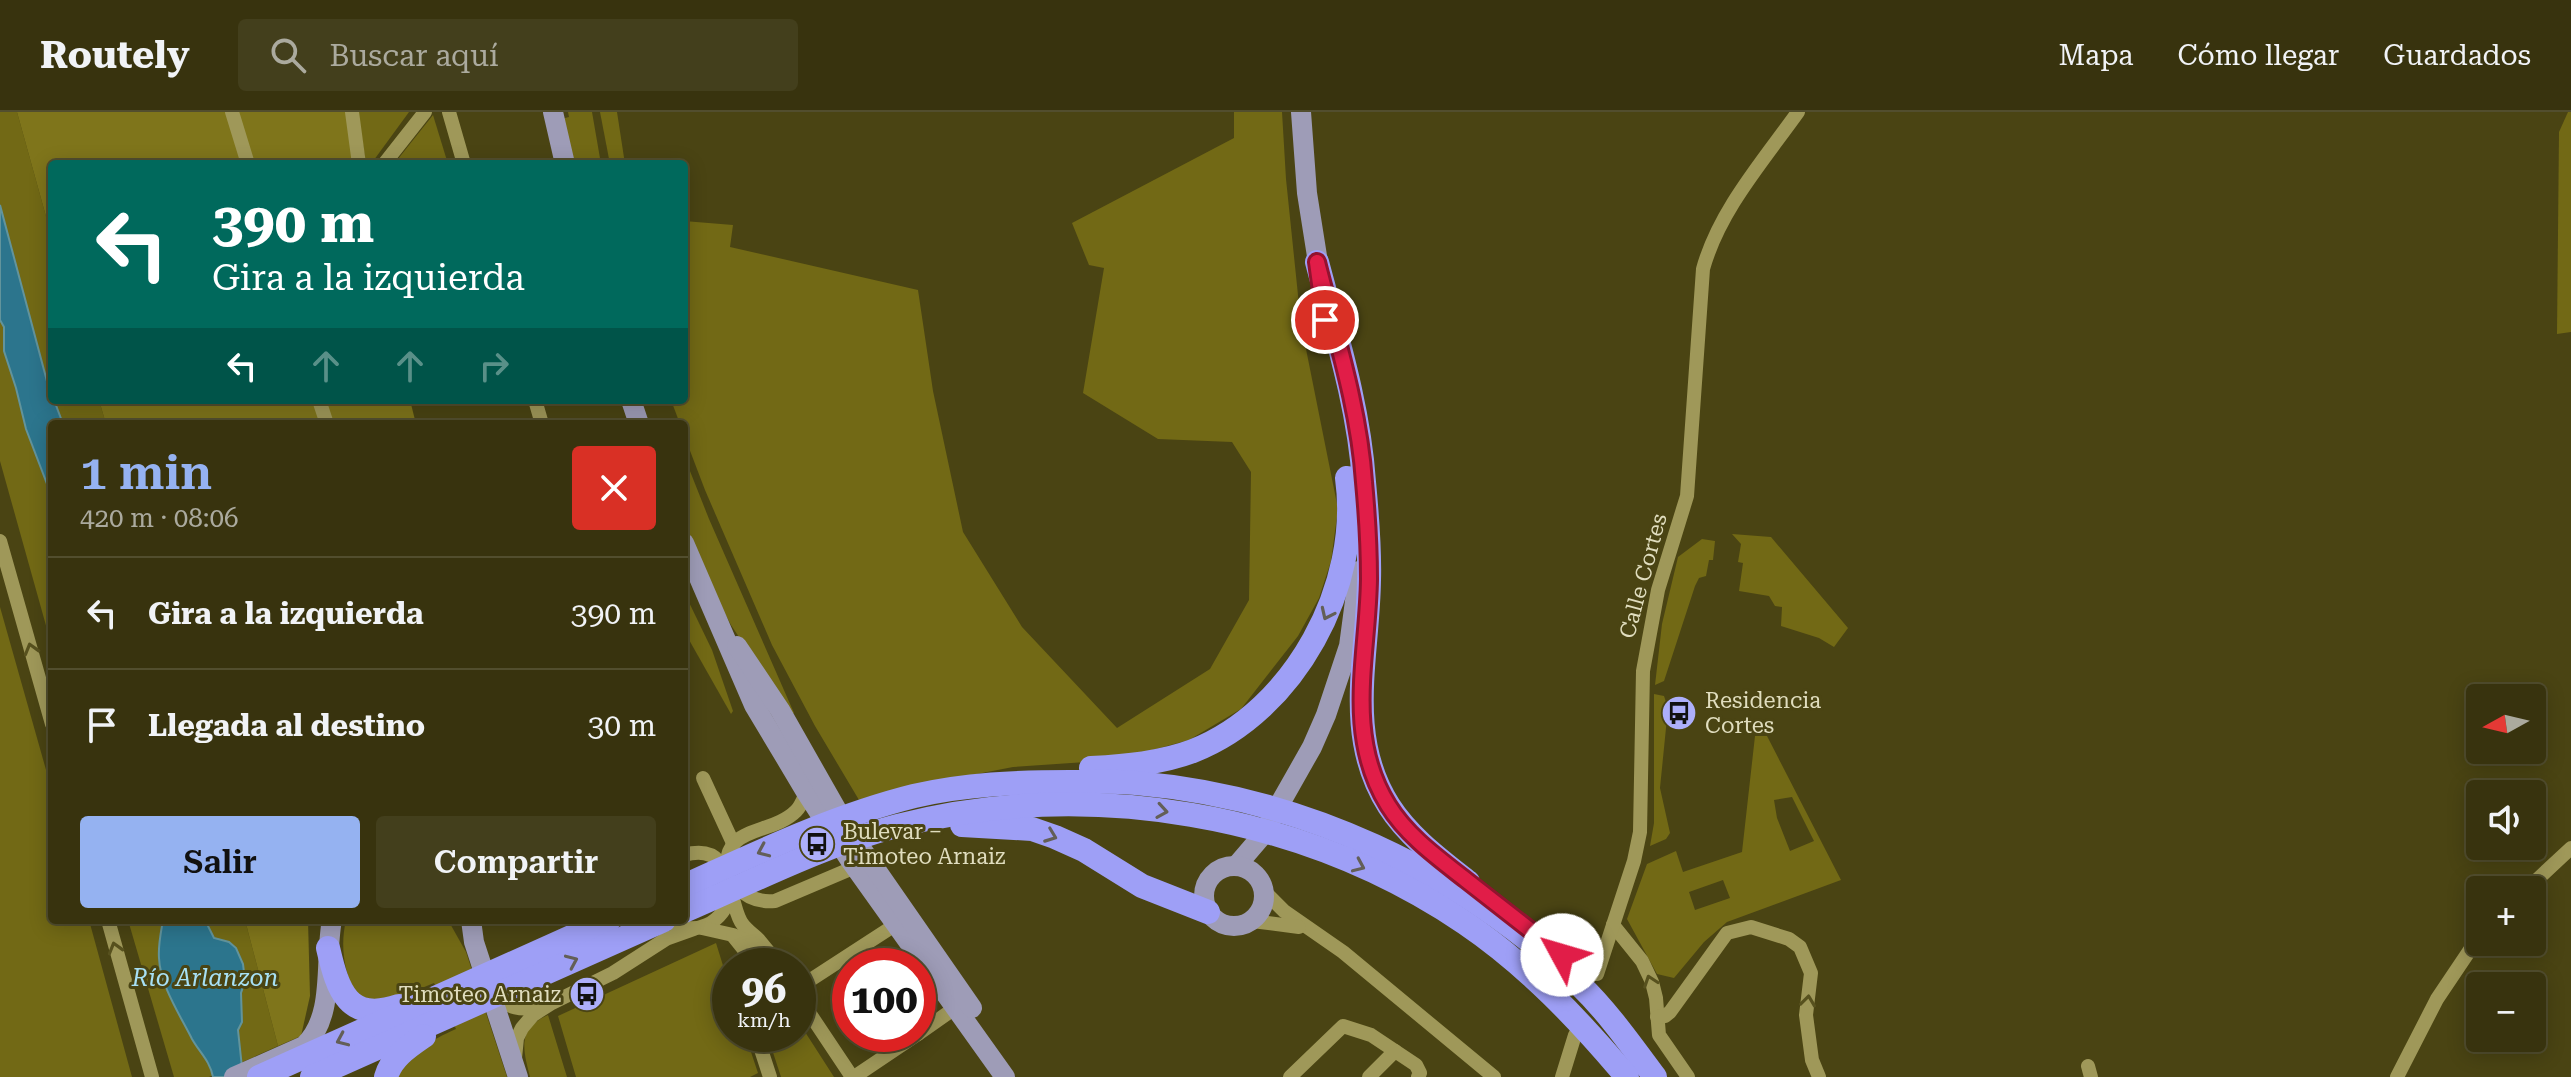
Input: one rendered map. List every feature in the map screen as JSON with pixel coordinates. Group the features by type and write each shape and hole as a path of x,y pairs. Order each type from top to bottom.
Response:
{"highway":[{"path":"688,884 816,828 916,796 1014,774 1154,762 1196,750 1231,730 1280,687 1306,655 1337,591 1349,535 1350,494 1317,262"},
{"path":"1317,262 1348,383 1364,478 1369,580 1361,720 1375,782 1404,827 1593,986 1672,1077"},
{"path":"972,785 1028,781 1135,782 1234,798 1434,904 1501,949 1627,1077"},
{"path":"693,923 771,873 848,841 1003,807 1102,805 1142,808 1219,821 1290,825 1372,844 1478,904 1593,986 1655,1077"},
{"path":"918,826 1032,829 1084,850 1142,886 1208,912"},
{"path":"328,948 339,988 347,1001 359,1009 389,1009 410,1002 440,1007 601,924"},
{"path":"259,1077 309,1064 440,1007 656,924"},
{"path":"386,1077 389,1067 399,1055 427,1034 440,1007"}],"main road":[{"path":"553,112 564,160"},
{"path":"1252,877 1218,870 1206,884 1204,894 1208,912 1215,920 1234,927 1252,921 1262,908 1252,877 1261,837 1312,747 1326,715 1349,646 1359,570 1359,488 1317,262 1307,193 1301,112"},
{"path":"688,553 754,705 806,792 890,928 955,1008 1005,1077"},
{"path":"718,620 780,710 847,828 1021,1077"},
{"path":"234,1077 309,1064 312,1039 319,1026 324,998 331,924"},
{"path":"460,924 474,942"},
{"path":"472,924 474,942 516,1072"}],"street":[{"path":"232,112 247,160"},
{"path":"352,112 358,160"},
{"path":"387,160 425,112"},
{"path":"449,112 463,160"},
{"name":"Calle Cortes","path":"1593,986 1634,861 1640,832 1640,696 1658,590 1687,496 1696,390 1700,280 1713,238 1733,202 1798,112"},
{"path":"0,541 48,710"},
{"path":"764,948 742,924 736,912 726,857 733,843 795,812 810,782 809,773 784,727 780,710"},
{"path":"703,778 733,843"},
{"path":"2541,876 2571,848"},
{"path":"688,852 710,856 730,881 751,898 767,902 854,867 863,867 872,875 930,957 940,963"},
{"path":"1252,877 1273,902 1343,952 1494,1077"},
{"path":"516,1072 515,1049 522,1028 533,1015 613,973 693,923 723,914 729,903 730,881"},
{"path":"1252,921 1307,929"},
{"path":"693,923 733,935 761,948"},
{"path":"109,924 152,1077"},
{"path":"636,958 652,924"},
{"path":"1613,925 1642,961 1652,982 1659,1035 1688,1077"},
{"path":"1657,1017 1670,1012 1727,933 1751,927 1766,930 1795,942 1809,965 1811,980 1806,1015 1812,1060 1819,1077"},
{"path":"816,976 890,928"},
{"path":"733,935 743,948"},
{"path":"2397,1077 2437,999 2466,956"},
{"path":"491,991 499,1000 515,1008 550,1004"},
{"path":"936,1021 955,1008"},
{"path":"816,1023 853,1077 891,1052"},
{"path":"1290,1077 1343,1026 1371,1035 1395,1051 1419,1068 1418,1077"},
{"path":"1562,1077 1577,1026"},
{"path":"1369,1077 1395,1051"},
{"path":"762,1052 770,1077"}],"shaded area":[{"path":"0,112 17,112 48,224 48,404 100,404 105,420 48,420 48,633 0,461"},
{"path":"17,112 346,112 353,160 48,160 48,224"},
{"path":"358,112 409,112 374,160 365,160"},
{"path":"568,112 592,112 600,160 571,160 561,119 569,117"},
{"path":"600,112 617,112 624,160 609,160"},
{"path":"1234,112 1282,112 1301,324 1338,509 1331,561 1319,598 1298,636 1241,709 1189,740 1115,760 1013,767 859,800 772,645 688,445 688,420 678,420 672,404 688,404 688,221 733,225 730,247 918,290 933,391 963,532 1022,627 1117,728 1210,669 1249,600 1251,472 1232,442 1158,439 1083,393 1104,268 1089,265 1072,223 1234,138"},
{"path":"2568,112 2571,112 2571,332 2557,334 2559,132"},
{"path":"433,115 447,160 397,160"},
{"path":"100,404 411,404 415,420 105,420"},
{"path":"688,466 794,713 790,714 731,625 704,574 688,533"},
{"path":"1732,534 1771,537 1848,628 1834,647 1819,638 1781,626 1782,607 1775,606 1769,596 1739,591 1743,563 1738,562 1741,544"},
{"path":"1702,539 1715,541 1713,560 1709,560 1706,576 1699,578 1695,586 1664,681 1655,685 1662,624 1678,557"},
{"path":"688,600 712,650 733,711 731,714 688,638"},
{"path":"0,607 48,777 48,924 90,924 132,1077 0,1077"},
{"path":"1654,694 1664,696 1668,708 1660,788 1670,833 1666,839 1650,846 1654,823"},
{"path":"1755,736 1767,736 1841,880 1727,922 1704,942 1674,978 1657,974 1627,919 1647,864 1676,851 1683,872 1742,852","holes":["1792,797 1814,841 1790,851 1777,818 1774,800","1723,880 1730,898 1695,910 1689,892"]},
{"path":"129,924 246,924 278,1046 209,1077 174,1077"},
{"path":"246,924 308,924 310,996 301,1036 278,1046"},
{"path":"345,924 450,924 466,952 507,1077 397,1077 414,1054 429,1042 456,1029 434,983 381,1003 355,994 344,958"},
{"path":"716,943 718,948 712,948 712,1052 751,1052 758,1073 750,1077 576,1077 558,1016"},
{"path":"548,1015 567,1077 530,1077 524,1049 527,1033"},
{"path":"816,1049 834,1077 781,1077 773,1052 816,1052"}],"water":[{"path":"0,205 48,385 48,404 56,404 62,420 48,420 48,487 26,429 4,351 4,327 0,320"},
{"name":"Río Arlanzon","path":"162,924 207,924 214,938 229,942 236,948 243,964 245,981 241,993 242,1022 238,1030 243,1077 213,1077 167,989 160,968"}],"place":[{"name":"Residencia Cortes","path":"1679,713"},
{"name":"Bulevar – Timoteo Arnaiz","path":"817,844"},
{"name":"Timoteo Arnaiz","path":"587,994"}],"route":[{"path":"1325,320 1317,262 1348,383 1364,478 1369,580 1361,720 1364,745 1375,782 1388,806 1422,844 1562,955"}]}
